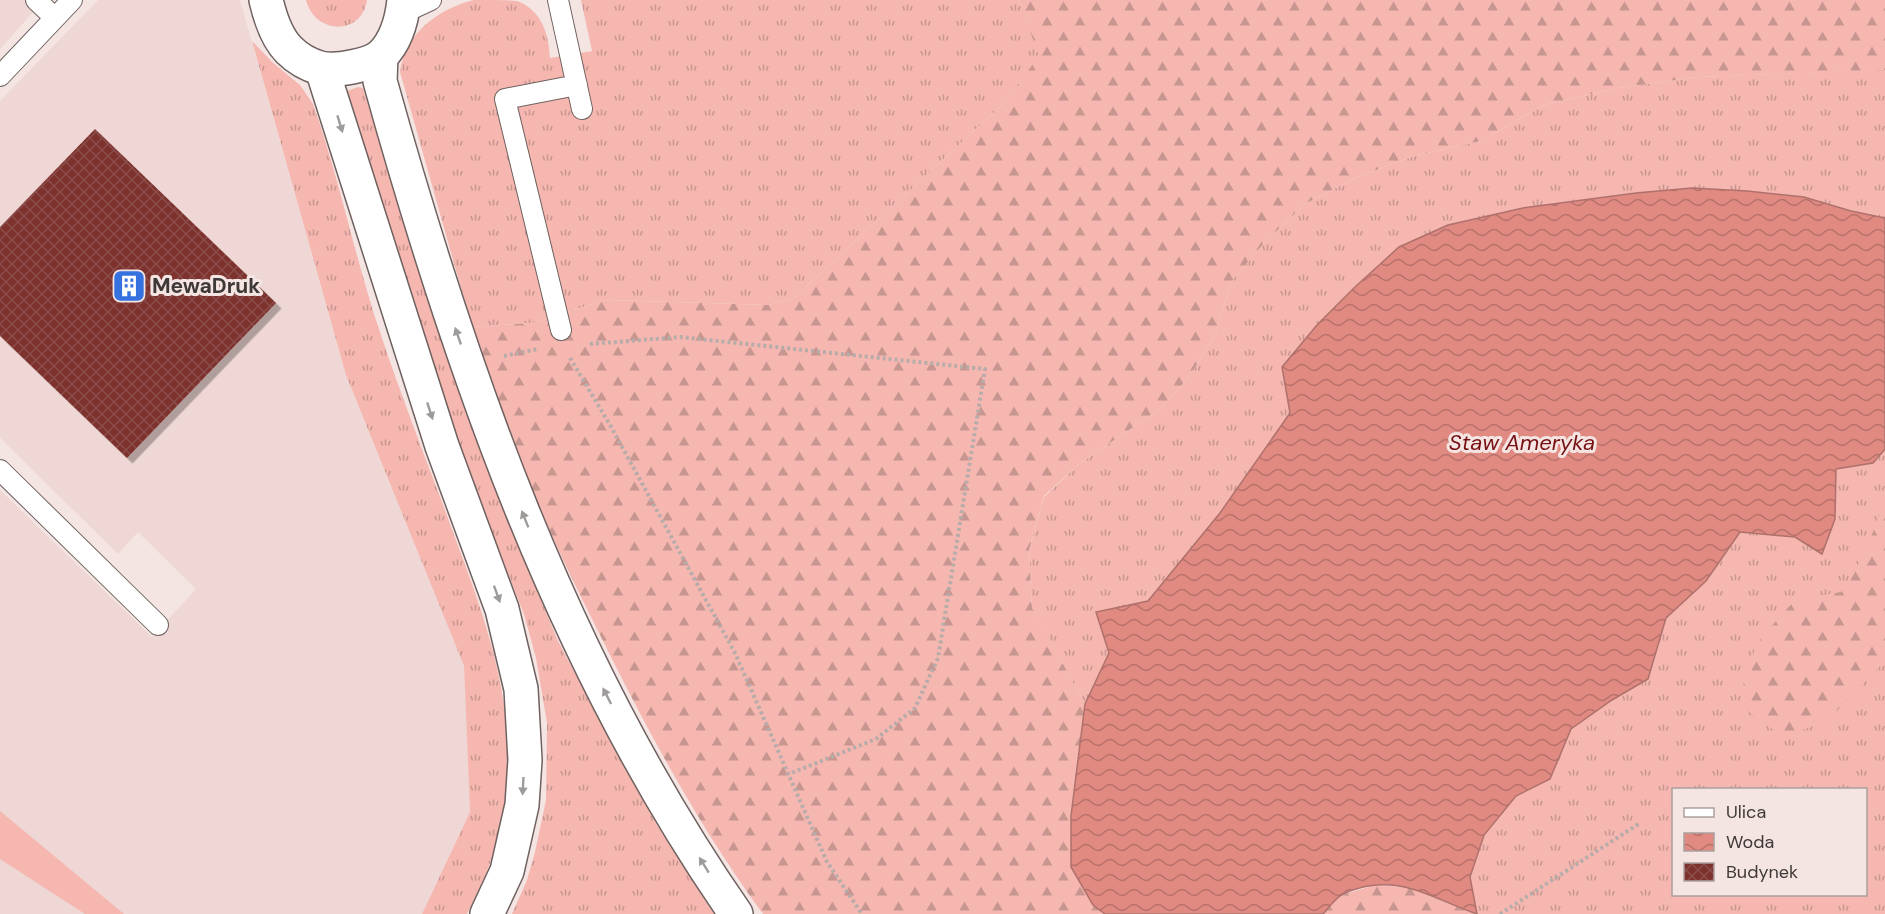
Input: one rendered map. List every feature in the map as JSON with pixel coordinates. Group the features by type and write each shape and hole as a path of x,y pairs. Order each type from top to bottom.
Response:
{"main road":[{"path":"266,0 270,17 288,49 302,60 322,69 348,68 381,56"},
{"path":"413,4 381,56 380,81 432,261 468,365 505,468 550,578 578,639 661,798 736,914"},
{"path":"322,69 442,447 502,609 521,689 525,760 522,805 507,871 487,914"}],"lane":[{"path":"36,0 55,18"},
{"path":"0,76 72,0"},
{"path":"558,0 582,109"},
{"path":"562,338 506,99 577,85"},
{"path":"0,470 158,624"}],"path":[{"path":"468,365 522,352 562,338 680,337 985,369 938,658 915,708 876,739 789,774"},
{"path":"562,338 735,653 827,862 862,914"},
{"path":"1500,914 1640,823"}],"shaded area":[{"path":"0,0 44,0 0,49"},
{"path":"98,0 240,0 346,375 464,666 470,812 422,914 0,914 0,490 152,637 196,589 138,532 118,554 0,438 0,101"}],"green space":[{"path":"306,0 367,0 357,20 338,27 319,20 311,12"},
{"path":"474,0 517,1 533,10 546,32 550,58 592,51 581,0 1019,0 1040,56 1003,104 794,298 769,305 606,300 532,323 472,327 400,72 409,46 425,25 436,16"},
{"path":"1019,0 1885,0 1885,70 1698,77 1618,88 1544,105 1481,141 1417,155 1357,177 1305,204 1264,243 1231,282 1216,332 1190,376 1160,409 1079,464 1044,496 1029,550 1032,608 1085,704 1071,816 1093,905 1105,914 763,914 720,851 680,786 590,615 528,480 472,327 532,323 606,300 769,305 794,298 1003,104 1039,56"},
{"path":"252,41 272,62 300,85 313,104 381,335 475,593 493,653 505,714 508,745 507,795 490,865 467,914 422,914 470,812 464,666 346,375"},
{"path":"1885,70 1885,218 1804,197 1692,188 1523,208 1399,247 1317,325 1282,367 1290,413 1220,513 1148,602 1096,612 1109,653 1085,704 1032,609 1029,550 1044,497 1079,464 1160,409 1190,376 1216,332 1231,282 1264,243 1305,204 1357,177 1417,155 1481,141 1544,105 1618,88 1698,77"},
{"path":"358,87 363,88 432,312 466,412 558,641 657,825 714,914 512,914 527,880 546,800 547,723 536,658 524,614 449,417 354,115 347,91"},
{"path":"1885,449 1885,914 1477,914 1470,877 1484,835 1516,796 1550,779 1571,729 1612,700 1648,679 1666,618 1706,581 1740,532 1795,537 1835,519 1836,469 1873,463"},
{"path":"1885,500 1885,661 1828,720 1784,737 1749,712 1742,676 1761,638 1795,600 1841,592 1865,553"},
{"path":"0,811 124,914 85,914 0,859"},
{"path":"1376,885 1414,888 1476,914 1323,914 1341,895"}],"water":[{"name":"Staw Ameryka","path":"1692,188 1804,197 1885,218 1885,449 1873,463 1836,469 1835,519 1822,554 1795,537 1740,532 1706,581 1666,618 1648,679 1612,700 1571,729 1550,779 1516,796 1484,835 1470,877 1477,914 1412,889 1379,885 1362,887 1343,894 1323,914 1105,914 1093,905 1071,867 1071,816 1085,704 1109,653 1096,612 1148,601 1220,513 1290,413 1282,367 1317,325 1399,247 1448,225 1523,208"}],"building":[{"name":"MewaDruk","path":"95,129 276,303 127,458 0,336 0,227"}],"place":[{"name":"MewaDruk","path":"129,286"}]}
